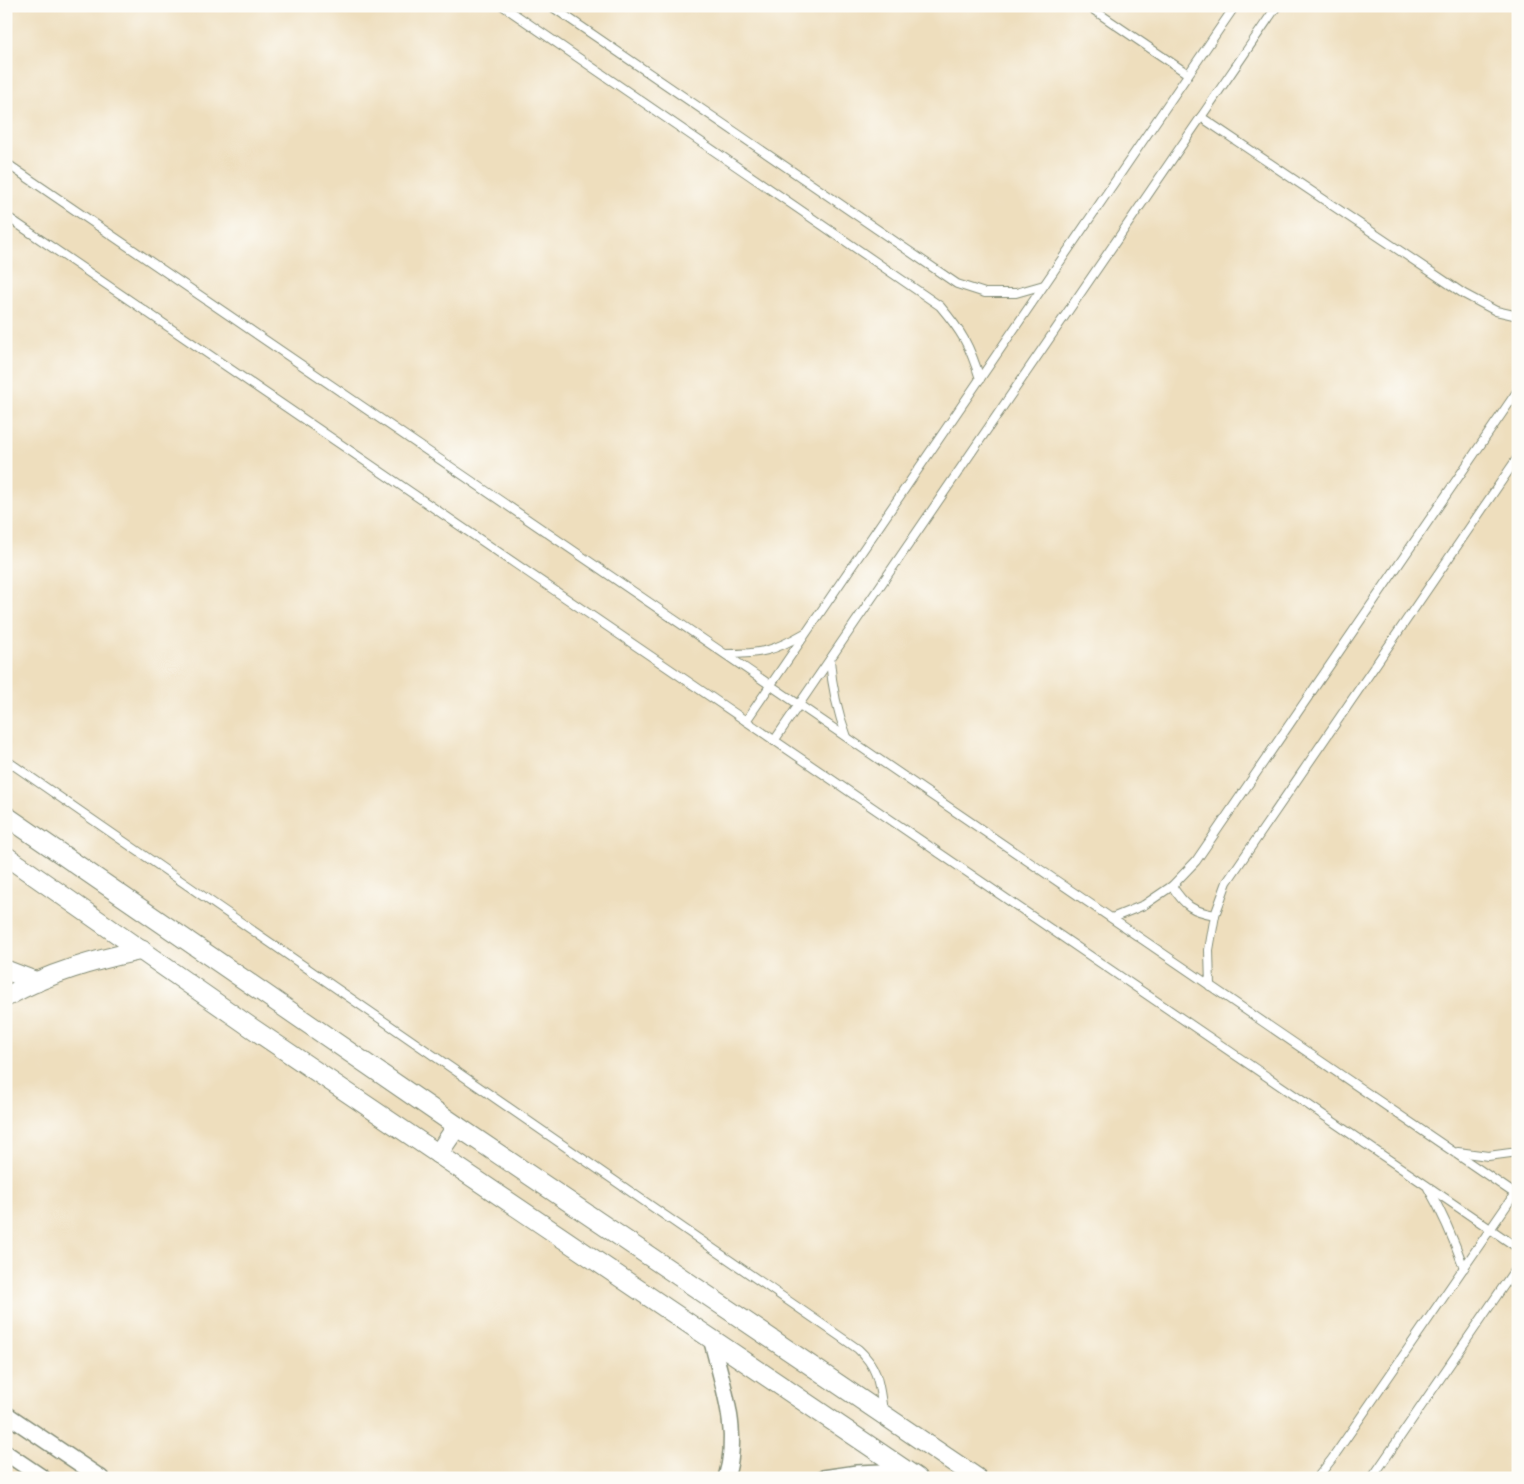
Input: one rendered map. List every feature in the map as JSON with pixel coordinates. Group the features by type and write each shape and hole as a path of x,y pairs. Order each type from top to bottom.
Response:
{"street":[{"path":"6,816 457,1126 977,1478"},
{"path":"6,856 252,1028 911,1474"},
{"path":"6,997 71,968 106,957 142,950"},
{"path":"6,970 37,982"},
{"path":"438,1154 457,1126"},
{"path":"711,1338 731,1416 733,1441 730,1467 726,1478"},
{"path":"6,1414 80,1472 101,1478"},
{"path":"6,1453 43,1478"},
{"path":"823,1478 832,1475 911,1474"}],"lane":[{"path":"503,6 940,306 958,327 971,352 980,379"},
{"path":"551,6 957,284 985,293 1016,293 1044,284"},
{"path":"1088,6 1188,74"},
{"path":"746,721 1235,6"},
{"path":"774,740 1277,6"},
{"path":"1201,117 1464,294 1496,311 1518,316"},
{"path":"6,163 1210,986 1517,1193 1490,1229 1318,1478"},
{"path":"6,216 1518,1248"},
{"path":"1112,918 1144,905 1172,886 1196,861 1518,390"},
{"path":"1210,986 1209,950 1215,915 1228,882 1518,457"},
{"path":"726,654 754,654 782,646 807,632"},
{"path":"830,660 835,704 847,737"},
{"path":"6,760 858,1348 867,1356 878,1376 883,1414"},
{"path":"1172,886 1182,902 1197,912 1215,915"},
{"path":"1456,1152 1488,1156 1518,1152"},
{"path":"1427,1186 1450,1230 1464,1268"},
{"path":"1372,1478 1518,1266"}]}
